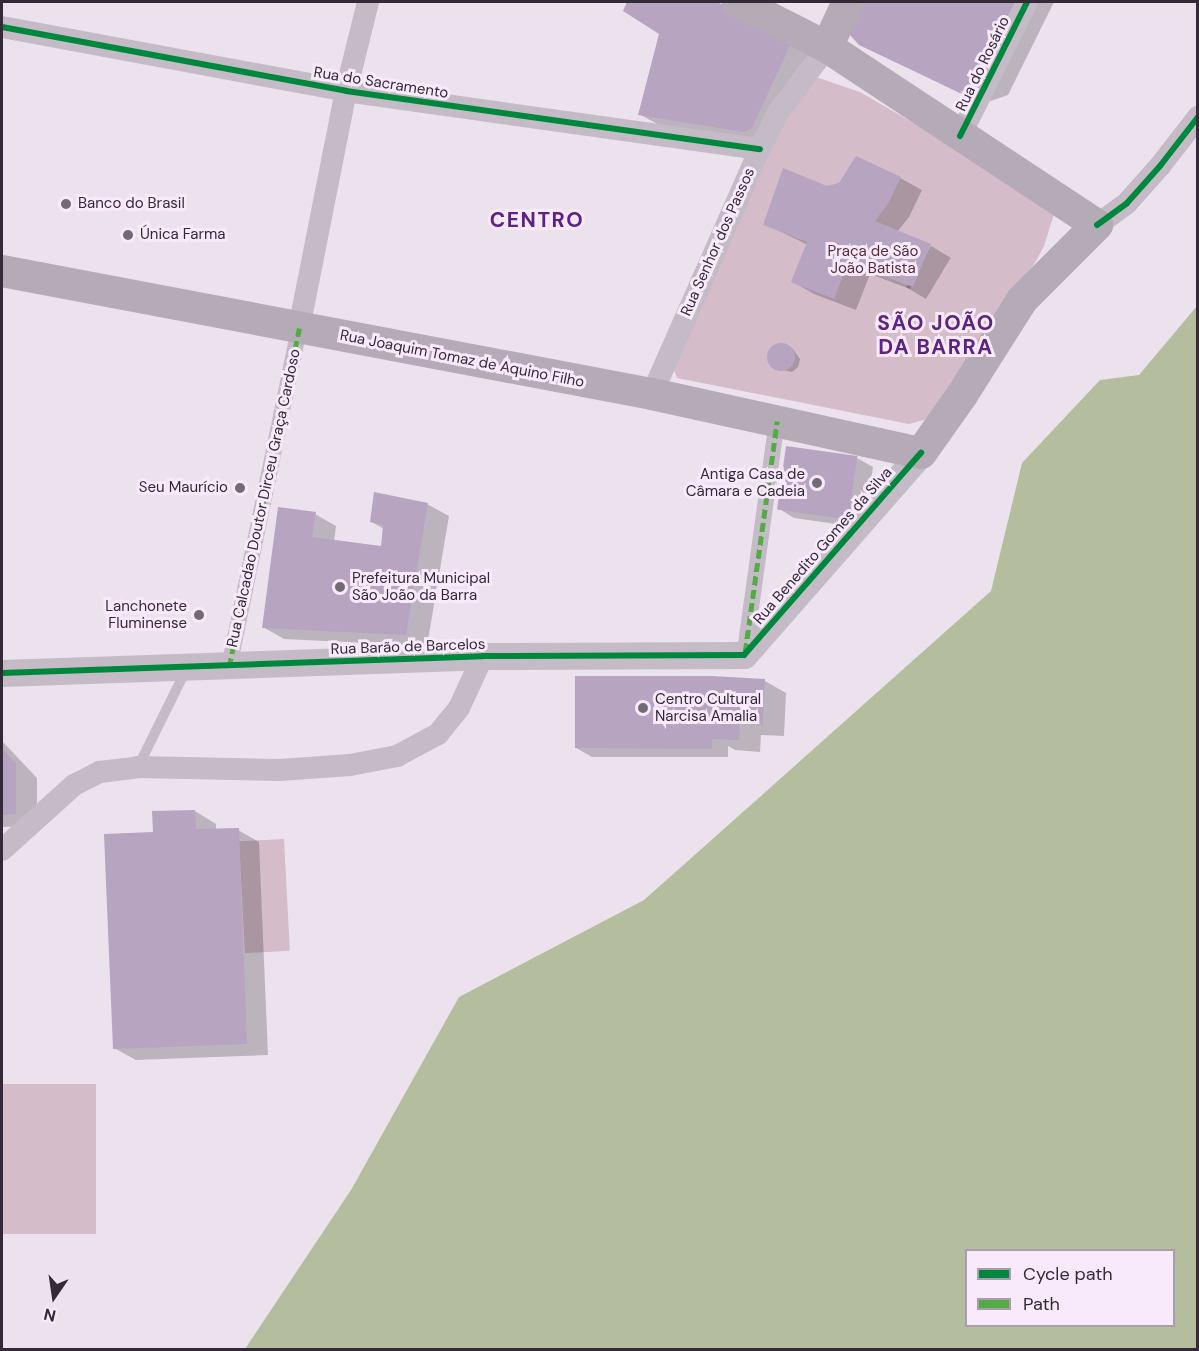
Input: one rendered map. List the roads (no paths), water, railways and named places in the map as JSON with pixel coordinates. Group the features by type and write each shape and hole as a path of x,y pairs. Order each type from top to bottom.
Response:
{"main road":[{"path":"738,2 827,47 1097,225"},
{"name":"Rua Senhor dos Passos","path":"827,47 848,2"},
{"name":"Rua Benedito Gomes da Silva","path":"921,453 962,395 1022,300 1097,225"},
{"name":"Rua Joaquim Tomaz de Aquino Filho","path":"2,271 652,394 921,453"}],"street":[{"path":"299,328 346,91 368,2"},
{"name":"Rua do Rosário","path":"960,136 1027,2"},
{"name":"Rua do Sacramento","path":"2,27 346,91 760,149"},
{"name":"Rua Senhor dos Passos","path":"652,394 701,277 779,111 827,47"},
{"path":"1097,225 1127,203 1160,166 1197,117"},
{"name":"Rua Calcadao Doutor Dirceu Graça Cardoso","path":"229,667 299,328"},
{"path":"744,655 777,421"},
{"name":"Rua Benedito Gomes da Silva","path":"744,655 921,453"},
{"name":"Rua Barão de Barcelos","path":"2,673 229,667 483,656 744,655"},
{"path":"2,850 74,785 100,772 138,767 280,770 350,765 397,756 438,734 459,708 483,656"}],"lane":[{"path":"138,767 187,668"}],"place":[{"name":"Banco do Brasil","path":"66,204"},
{"name":"Única Farma","path":"128,235"},
{"name":"Antiga Casa de Câmara e Cadeia","path":"817,483"},
{"name":"Seu Maurício","path":"240,488"},
{"name":"Prefeitura Municipal São João da Barra","path":"340,587"},
{"name":"Lanchonete Fluminense","path":"199,615"},
{"name":"Centro Cultural Narcisa Amalia","path":"643,708"}],"district":[{"name":"CENTRO","path":"537,220"},
{"name":"SÃO JOÃO DA BARRA","path":"936,335"}],"park label":[{"name":"Praça de São João Batista","path":"873,260"}]}
